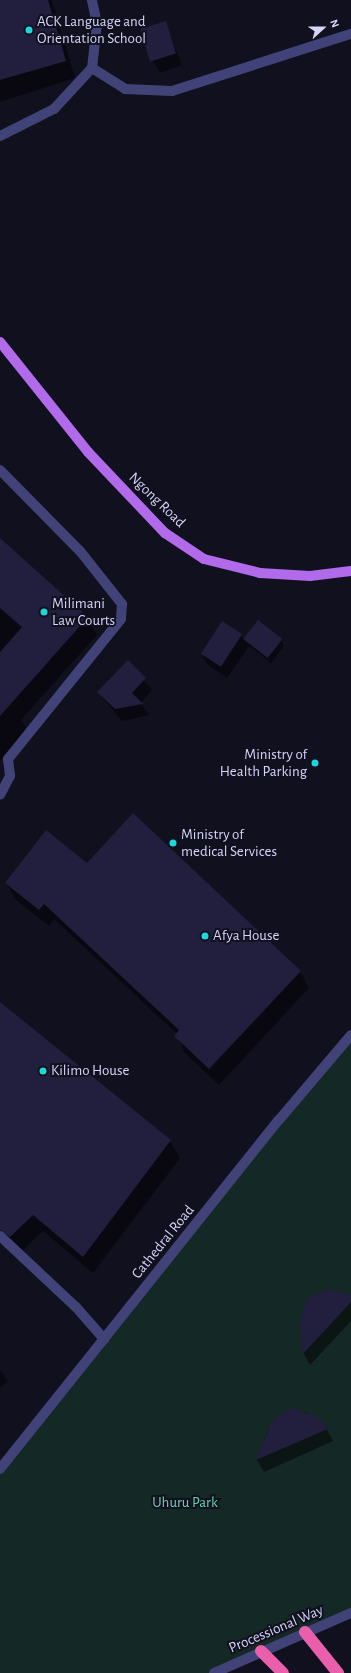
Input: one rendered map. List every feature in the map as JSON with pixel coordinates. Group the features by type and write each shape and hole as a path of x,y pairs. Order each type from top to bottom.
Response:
{"highway":[{"path":"305,1632 338,1673"},
{"path":"261,1651 283,1673"}],"main road":[{"name":"Ngong Road","path":"0,342 88,452 165,533 204,559 260,573 310,576 351,571"}],"street":[{"path":"0,136 54,109 92,68 97,24 92,0"},
{"path":"92,68 125,89 172,91 351,34"},
{"path":"0,470 80,551 122,604 121,619 8,759 10,776 0,795"},
{"name":"Cathedral Road","path":"0,1469 351,1035"},
{"path":"0,1236 76,1307 104,1339"},
{"name":"Processional Way","path":"214,1673 261,1651 351,1613"}],"green space":[{"name":"Uhuru Park","path":"351,1036 351,1613 214,1673 0,1673 0,1469"}],"building":[{"name":"ACK Language and Orientation School","path":"0,0 48,0 66,61 0,80"},
{"path":"166,21 176,54 150,61 140,29"},
{"name":"Milimani Law Courts","path":"0,538 88,617 0,716 0,652 22,627 0,608"},
{"path":"258,620 282,639 268,658 243,639"},
{"path":"222,621 242,634 221,667 201,654"},
{"path":"128,660 146,678 132,693 143,704 115,709 97,692"},
{"name":"Afya House","path":"133,813 301,971 209,1069 174,1036 179,1030 44,904 39,910 5,883 46,830 87,863"},
{"name":"Kilimo House","path":"0,1002 171,1140 83,1257 33,1215 10,1237 0,1230"},
{"path":"329,1289 351,1295 351,1302 303,1354 300,1323 304,1305 311,1296"},
{"path":"296,1409 317,1417 328,1429 256,1460 271,1423 286,1410"}],"place":[{"name":"ACK Language and Orientation School","path":"29,30"},
{"name":"Milimani Law Courts","path":"44,612"},
{"name":"Ministry of Health Parking","path":"315,763"},
{"name":"Ministry of medical Services","path":"173,843"},
{"name":"Afya House","path":"205,936"},
{"name":"Kilimo House","path":"43,1071"}]}
